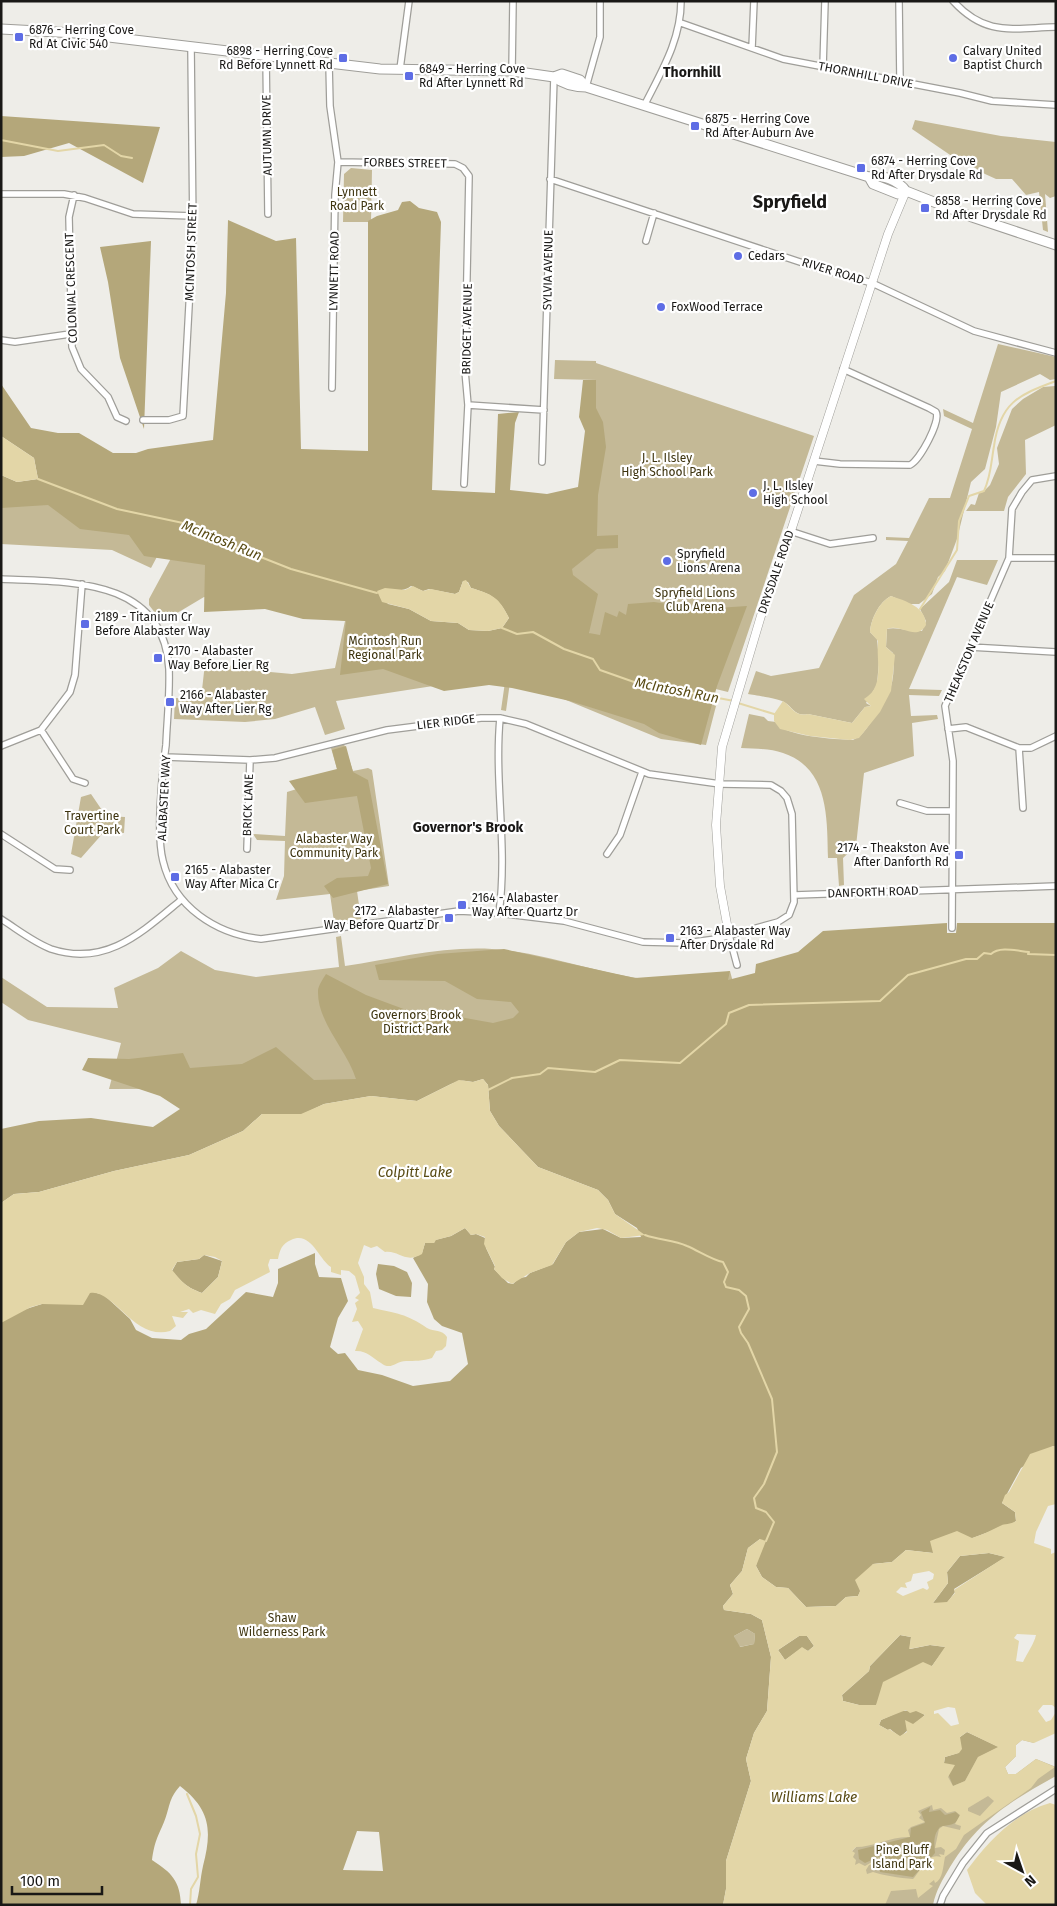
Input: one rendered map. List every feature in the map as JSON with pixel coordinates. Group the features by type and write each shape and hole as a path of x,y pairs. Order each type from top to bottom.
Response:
{"main road":[{"path":"1,29 75,33 329,64 400,69 512,70 554,77 562,74 580,80 586,87 869,177 873,184 898,194 906,191 972,217 1056,245"}],"street":[{"path":"400,69 409,1"},
{"path":"512,70 513,1"},
{"path":"586,87 598,45 600,1"},
{"path":"644,106 669,54 681,23 682,1"},
{"path":"752,48 754,1"},
{"path":"823,67 825,1"},
{"path":"899,1 900,81"},
{"path":"953,1 968,16 987,26 1056,28"},
{"name":"THORNHILL DRIVE","path":"681,23 783,59 989,100 1056,105"},
{"name":"MCINTOSH STREET","path":"143,420 169,420 183,416 192,216 191,47"},
{"name":"AUTUMN DRIVE","path":"266,56 268,214"},
{"name":"LYNNETT ROAD","path":"329,64 330,106 338,162 335,195 332,388"},
{"name":"SYLVIA AVENUE","path":"542,462 554,77"},
{"name":"FORBES STREET","path":"338,162 455,164 462,167 468,173"},
{"name":"BRIDGET AVENUE","path":"464,484 468,405 465,371 470,182 468,173"},
{"name":"RIVER ROAD","path":"550,179 821,269 872,283 974,331 1056,353"},
{"name":"DRYSDALE ROAD","path":"737,965 720,886 717,834 722,747 766,599 888,234 906,191"},
{"path":"1,194 74,195 132,214 192,216"},
{"name":"COLONIAL CRESCENT","path":"74,195 69,217 70,334 72,347 81,368 108,397 116,415 126,421"},
{"path":"646,241 654,213"},
{"path":"1,340 15,342 70,334"},
{"path":"814,460 840,464 910,465 917,460 937,421 938,415 929,408 843,369"},
{"path":"468,405 544,410"},
{"name":"THEAKSTON AVENUE","path":"952,928 951,811 953,761 945,706 1009,558 1012,512 1017,499 1032,480 1056,476"},
{"path":"790,531 830,544 873,538"},
{"path":"1009,558 1056,558"},
{"name":"ALABASTER WAY","path":"1,579 101,586 122,594 149,617 158,630 169,668 161,806 162,859 168,878 181,900 219,928 242,937 262,939 459,911 499,913 564,921 643,942 686,943 730,935 782,920 792,911 795,895"},
{"path":"1,746 41,730 70,692 75,675 82,584"},
{"path":"970,647 1056,652"},
{"name":"LIER RIDGE","path":"165,756 250,760 275,758 387,730 481,718 500,718 526,724 642,772 720,784 771,785 781,791 787,798 792,814 795,895"},
{"path":"499,913 503,861 497,766 500,718"},
{"path":"948,729 966,727 1019,748 1031,748 1056,736"},
{"path":"41,730 73,779 85,784"},
{"path":"1019,748 1023,808"},
{"name":"BRICK LANE","path":"247,849 250,760"},
{"path":"607,854 620,835 642,772"},
{"path":"900,803 927,811 951,811"},
{"path":"1,834 56,869 70,870"},
{"name":"DANFORTH ROAD","path":"795,895 1056,886"},
{"path":"1,919 50,948 75,954 98,953 116,948 181,900"},
{"path":"940,1905 942,1896 963,1863 987,1833 1056,1789"}],"green space":[{"path":"1,116 160,127 143,183 69,143 24,156 1,157"},
{"path":"915,120 1001,136 1056,142 1056,196 1050,198 1045,194 1048,232 1043,230 1039,192 1026,195 1012,179 996,179 959,161 912,129"},
{"name":"Lynnett Road Park","path":"351,168 372,170 371,222 343,222 344,174"},
{"path":"410,201 419,208 437,212 441,222 432,490 495,493 498,414 519,412 515,423 510,490 547,494 578,487 585,431 579,417 583,380 596,380 596,408 603,422 606,447 598,495 597,536 618,535 618,548 597,549 572,569 573,575 598,594 589,633 600,635 605,612 617,617 619,611 626,615 628,604 654,602 702,609 747,606 717,686 701,745 659,733 644,724 570,701 512,688 489,685 444,691 383,669 340,675 346,621 303,619 265,609 204,612 205,565 144,556 129,535 80,529 48,505 1,508 1,475 17,482 38,479 34,458 1,436 1,384 31,428 58,433 79,433 113,453 136,453 148,449 213,440 226,293 228,220 276,241 296,238 301,449 368,451 368,221 377,216 398,210 402,202","holes":["463,581 468,582 471,588 484,592 502,606 509,618 502,628 488,631 469,630 458,623 431,621 409,609 388,604 379,591 404,590 411,586 423,591 429,589 455,594 459,592"]},
{"path":"151,241 144,429 120,358 108,282 100,247"},
{"path":"998,344 1056,357 1056,379 1050,380 1040,374 1001,392 996,427 985,469 971,482 957,539 945,571 938,577 932,594 919,604 909,604 891,596 876,611 870,632 877,639 879,660 877,685 866,703 871,706 865,707 852,723 800,714 781,701 748,694 756,671 771,676 819,668 854,595 896,564 908,541 886,540 886,537 909,538 929,498 950,498 972,429 944,416 943,409 973,423"},
{"path":"555,360 596,361 596,363 814,436 728,692 609,663 498,494 592,500 596,380 554,379"},
{"path":"1055,386 1056,425 1025,440 1026,474 1008,497 1004,511 966,511 971,504 975,505 979,493 983,492 990,485 999,464 997,448 1012,409 1023,399 1043,387"},
{"path":"95,499 159,553 151,568 112,550 1,544 1,501"},
{"name":"Mcintosh Run Regional Park","path":"176,549 702,700 716,706 706,745 661,739 549,693 510,682 506,711 501,710 505,682 472,680 336,701 345,729 325,735 315,707 275,719 245,722 174,719 175,698 201,699 205,663 213,661 248,670 292,674 335,668 345,621 204,597 162,622 149,605 149,599"},
{"path":"957,560 998,560 987,585 957,577 909,689 942,690 939,696 909,695 911,716 937,715 938,719 912,723 914,756 864,773 856,846 843,858 844,885 839,886 837,858 828,858 825,811 817,782 809,770 798,760 783,753 767,749 741,748 749,714 764,717 768,721 776,722 781,727 799,734 853,740 859,736 887,698 890,690 894,664 893,653 886,647 887,629 922,631 926,621 920,609 949,582"},
{"name":"Alabaster Way Community Park","path":"344,744 353,771 368,768 372,770 389,886 357,891 361,919 334,922 330,894 276,900 284,876 285,841 257,840 253,834 285,836 287,792 339,776 331,748"},
{"path":"346,746 353,772 368,780 388,884 333,898 324,886 337,878 368,876 371,868 357,796 305,803 289,781 337,769 332,750"},
{"name":"Travertine Court Park","path":"91,794 106,816 125,817 124,833 104,832 81,858 71,854 81,797"},
{"name":"Shaw Wilderness Park","path":"947,923 947,933 956,933 957,923 1056,923 1056,1447 1053,1446 1021,1468 1002,1503 1015,1512 1016,1521 933,1553 906,1550 892,1562 873,1564 858,1596 846,1597 836,1606 806,1607 788,1588 776,1587 762,1577 756,1566 760,1539 748,1548 742,1571 730,1585 733,1594 723,1606 724,1610 751,1614 762,1620 771,1657 767,1711 754,1733 746,1759 751,1781 726,1861 726,1889 723,1905 196,1905 208,1842 208,1832 203,1813 198,1804 180,1786 171,1799 155,1844 152,1860 174,1878 179,1890 181,1905 1,1905 1,1317 86,1290 104,1295 130,1319 136,1330 152,1338 181,1340 189,1334 206,1329 246,1292 273,1297 278,1283 278,1269 315,1253 315,1264 319,1277 341,1278 348,1301 338,1318 330,1347 338,1354 345,1353 358,1370 382,1375 413,1386 450,1381 468,1364 462,1333 442,1326 434,1319 427,1302 428,1284 413,1258 422,1253 425,1243 434,1243 435,1240 451,1236 465,1228 471,1235 476,1234 485,1238 486,1248 495,1267 494,1269 508,1283 513,1284 519,1278 526,1277 530,1273 553,1264 566,1242 579,1232 603,1229 621,1238 641,1237 637,1228 615,1214 608,1200 598,1190 538,1167 499,1126 490,1111 488,1085 483,1079 473,1082 459,1080 417,1101 371,1096 324,1104 301,1115 262,1114 243,1131 189,1155 114,1171 39,1192 14,1194 1,1203 1,1129 39,1121 91,1118 153,1127 180,1109 160,1096 82,1070 88,1058 129,1059 183,1053 190,1068 242,1064 276,1047 314,1080 356,1079 352,1068 322,1014 318,989 326,974 366,995 409,1011 432,1012 493,1023 513,1018 519,1012 511,1002 477,999 445,981 379,980 375,965 438,954 504,949 635,978 730,971 728,980 755,973 756,964 798,952 823,931","holes":["747,1629 755,1634 754,1644 740,1647 734,1636","357,1831 379,1832 383,1871 343,1870"]},
{"name":"Governors Brook District Park","path":"341,936 345,966 437,951 492,949 552,959 641,979 671,981 700,979 730,971 740,1008 434,1088 109,1089 121,1043 28,1020 1,1002 1,977 47,1007 118,1008 114,988 158,968 181,951 215,970 256,977 339,967 336,937"},
{"path":"204,1255 222,1261 218,1277 202,1293 185,1284 172,1271 177,1262 199,1259"},
{"path":"378,1264 394,1266 407,1272 412,1283 411,1297 396,1296 379,1289 376,1274"},
{"path":"989,1553 1006,1557 954,1589 955,1592 947,1603 933,1603 948,1583 947,1572 960,1556"},
{"path":"747,1629 755,1634 754,1644 739,1647 734,1636"},
{"path":"900,1635 911,1637 910,1649 930,1645 946,1647 932,1666 876,1705 859,1705 843,1701 842,1695 869,1671 870,1666"},
{"path":"799,1636 807,1636 814,1646 808,1651 802,1648 785,1660 778,1650"},
{"path":"916,1710 925,1715 900,1737 890,1729 888,1730 879,1725 881,1720 901,1711"},
{"path":"967,1732 999,1747 978,1757 965,1781 953,1786 944,1763 945,1757 958,1753 960,1737"},
{"path":"1033,1735 1034,1743 1022,1740 1016,1745 1016,1756 1005,1767 1008,1774 1016,1774 1036,1759 1056,1767 1056,1776 1009,1804 983,1825 950,1867 938,1890 933,1905 876,1905 866,1876 854,1865 849,1854 938,1765"},
{"name":"Pine Bluff Island Park","path":"930,1807 929,1812 940,1810 945,1815 956,1812 960,1816 954,1824 940,1827 935,1836 935,1853 913,1877 880,1872 881,1856 865,1863 859,1859 858,1850 910,1837 911,1828 925,1823 921,1812"}],"water":[{"path":"1,436 34,458 38,479 17,482 1,475"},
{"path":"466,580 471,588 494,597 502,605 509,618 502,628 488,631 469,630 458,623 431,621 409,609 382,602 377,591 385,588 405,590 413,586 423,591 431,589 455,594 459,592 463,581"},
{"path":"891,596 919,609 923,614 926,625 918,632 898,628 887,629 886,647 895,655 891,691 880,712 859,738 850,740 810,736 780,729 774,721 774,714 783,701 800,714 852,723 865,707 871,706 864,699 871,694 877,681 878,641 870,632 874,616 879,607"},
{"name":"Colpitt Lake","path":"483,1079 488,1085 490,1111 499,1126 538,1167 598,1190 608,1200 615,1214 645,1235 621,1238 607,1230 597,1228 579,1232 566,1242 552,1265 530,1273 512,1284 502,1278 494,1269 495,1266 484,1244 485,1237 476,1234 471,1235 465,1228 451,1236 436,1240 434,1243 425,1243 422,1254 411,1258 385,1252 377,1246 371,1248 364,1245 358,1263 364,1277 364,1284 370,1292 373,1308 413,1319 430,1329 443,1333 447,1337 446,1346 442,1350 436,1351 432,1358 402,1361 391,1366 385,1365 366,1353 355,1351 363,1329 358,1321 352,1322 357,1309 355,1303 359,1300 355,1298 360,1293 355,1276 349,1271 341,1270 341,1275 331,1272 331,1267 314,1247 304,1239 298,1238 283,1245 278,1259 270,1259 268,1265 270,1272 235,1290 230,1299 221,1304 215,1314 201,1310 193,1313 189,1309 180,1312 188,1312 183,1318 172,1316 176,1326 170,1331 157,1332 146,1329 107,1298 99,1294 90,1293 83,1305 42,1304 31,1307 1,1323 1,1203 14,1194 39,1192 114,1171 189,1155 243,1131 262,1114 301,1114 324,1104 371,1096 417,1101 459,1080 473,1082","holes":["204,1255 215,1257 222,1261 218,1277 202,1293 185,1284 172,1270 177,1262 199,1259"]},
{"name":"Williams Lake","path":"1053,1446 1056,1447 1056,1504 1048,1506 1036,1532 1034,1543 1051,1549 1051,1554 1056,1552 1056,1708 1052,1705 1043,1705 1038,1711 1046,1722 1051,1720 1056,1712 1056,1733 1034,1743 1022,1740 1016,1745 1016,1756 1005,1767 1008,1774 1016,1774 1036,1759 1055,1767 1038,1779 1031,1788 964,1835 956,1849 945,1857 940,1879 935,1883 934,1880 929,1884 933,1886 918,1898 916,1889 891,1891 885,1905 723,1905 726,1889 726,1861 751,1781 746,1759 754,1733 767,1711 771,1657 762,1620 751,1614 724,1610 723,1606 733,1594 730,1585 742,1571 748,1548 760,1539 766,1541 756,1566 762,1577 776,1587 788,1588 806,1607 836,1606 846,1597 858,1596 860,1591 855,1580 873,1564 892,1562 906,1550 933,1553 930,1541 957,1531 972,1538 1016,1521 1015,1512 1002,1503 1030,1454","holes":["989,1553 1005,1557 954,1590 955,1593 947,1602 933,1603 948,1583 947,1572 960,1556","929,1571 934,1574 933,1579 927,1582 929,1588 927,1590 923,1588 903,1596 896,1592 901,1587 907,1588 905,1583 911,1581 913,1574","1017,1634 1036,1635 1023,1662 1016,1661 1019,1641 1014,1638","900,1635 911,1637 909,1649 930,1645 945,1647 932,1666 923,1662 883,1682 876,1705 859,1705 843,1701 842,1695 869,1671 870,1666","799,1636 807,1636 814,1646 808,1651 802,1647 785,1660 778,1650","948,1707 955,1708 959,1724 951,1726 938,1713 934,1714 934,1711","906,1710 910,1713 916,1711 925,1715 913,1724 905,1720 907,1732 900,1736 879,1725 881,1720","967,1732 998,1747 978,1757 965,1781 953,1786 948,1777 955,1765 944,1763 945,1757 959,1753 962,1749 960,1737","988,1796 994,1801 980,1816 968,1811 968,1808","932,1805 933,1810 941,1808 947,1813 955,1811 960,1815 955,1824 961,1826 960,1830 943,1826 939,1829 935,1848 941,1847 945,1850 944,1855 939,1854 941,1857 936,1856 928,1860 913,1879 873,1872 867,1874 866,1870 869,1865 876,1863 877,1869 880,1869 879,1858 865,1866 859,1863 855,1865 856,1860 853,1857 855,1853 852,1851 856,1847 896,1838 910,1837 908,1830 925,1822 919,1818 921,1815 918,1811"]},
{"path":"1050,1803 1056,1805 1056,1905 987,1905 975,1893 967,1870 993,1839 1013,1821"}],"waterway":[{"path":"1,140 58,151 104,145 121,156 132,158"},
{"name":"McIntosh Run","path":"920,609 957,550 959,521 969,496 984,491 997,431 1006,410 1021,396 1056,381"},
{"name":"McIntosh Run","path":"38,479 117,509 183,523 233,546 291,569 377,593"},
{"name":"McIntosh Run","path":"502,628 517,634 533,632 564,649 593,659 600,670 634,682 734,701"},
{"name":"McIntosh Run","path":"738,703 774,714"},
{"path":"488,1090 512,1078 540,1074 548,1068 595,1072 620,1060 680,1063 726,1024 729,1013 749,1005 880,1001 908,975 966,959 977,959 984,953 991,954 999,950 1009,950 1029,952 1028,954 1056,955"},
{"path":"645,1235 682,1244 723,1262 728,1272 724,1282 726,1287 739,1290 746,1296 749,1309 739,1327 748,1343 772,1399 777,1452 764,1484 754,1498 756,1508 766,1512 774,1522 766,1541"},
{"path":"187,1794 196,1816 200,1834 196,1854 198,1877 191,1889 190,1905"}],"place":[{"name":"6876 - Herring Cove Rd At Civic 540","path":"19,37"},
{"name":"6898 - Herring Cove Rd Before Lynnett Rd","path":"343,58"},
{"name":"Calvary United Baptist Church","path":"953,58"},
{"name":"6849 - Herring Cove Rd After Lynnett Rd","path":"409,76"},
{"name":"6875 - Herring Cove Rd After Auburn Ave","path":"695,126"},
{"name":"6874 - Herring Cove Rd After Drysdale Rd","path":"861,168"},
{"name":"6858 - Herring Cove Rd After Drysdale Rd","path":"925,208"},
{"name":"Cedars","path":"738,256"},
{"name":"FoxWood Terrace","path":"661,307"},
{"name":"J. L. Ilsley High School","path":"753,493"},
{"name":"Spryfield Lions Arena","path":"667,561"},
{"name":"2189 - Titanium Cr Before Alabaster Way","path":"85,624"},
{"name":"2170 - Alabaster Way Before Lier Rg","path":"158,658"},
{"name":"2166 - Alabaster Way After Lier Rg","path":"170,702"},
{"name":"2174 - Theakston Ave After Danforth Rd","path":"959,855"},
{"name":"2165 - Alabaster Way After Mica Cr","path":"175,877"},
{"name":"2164 - Alabaster Way After Quartz Dr","path":"462,905"},
{"name":"2172 - Alabaster Way Before Quartz Dr","path":"449,918"},
{"name":"2163 - Alabaster Way After Drysdale Rd","path":"670,938"}],"district":[{"name":"Thornhill","path":"692,72"},
{"name":"Spryfield","path":"790,202"},
{"name":"Governor's Brook","path":"468,827"}],"park label":[{"name":"J. L. Ilsley High School Park","path":"667,465"},
{"name":"Spryfield Lions Club Arena","path":"695,600"}]}
